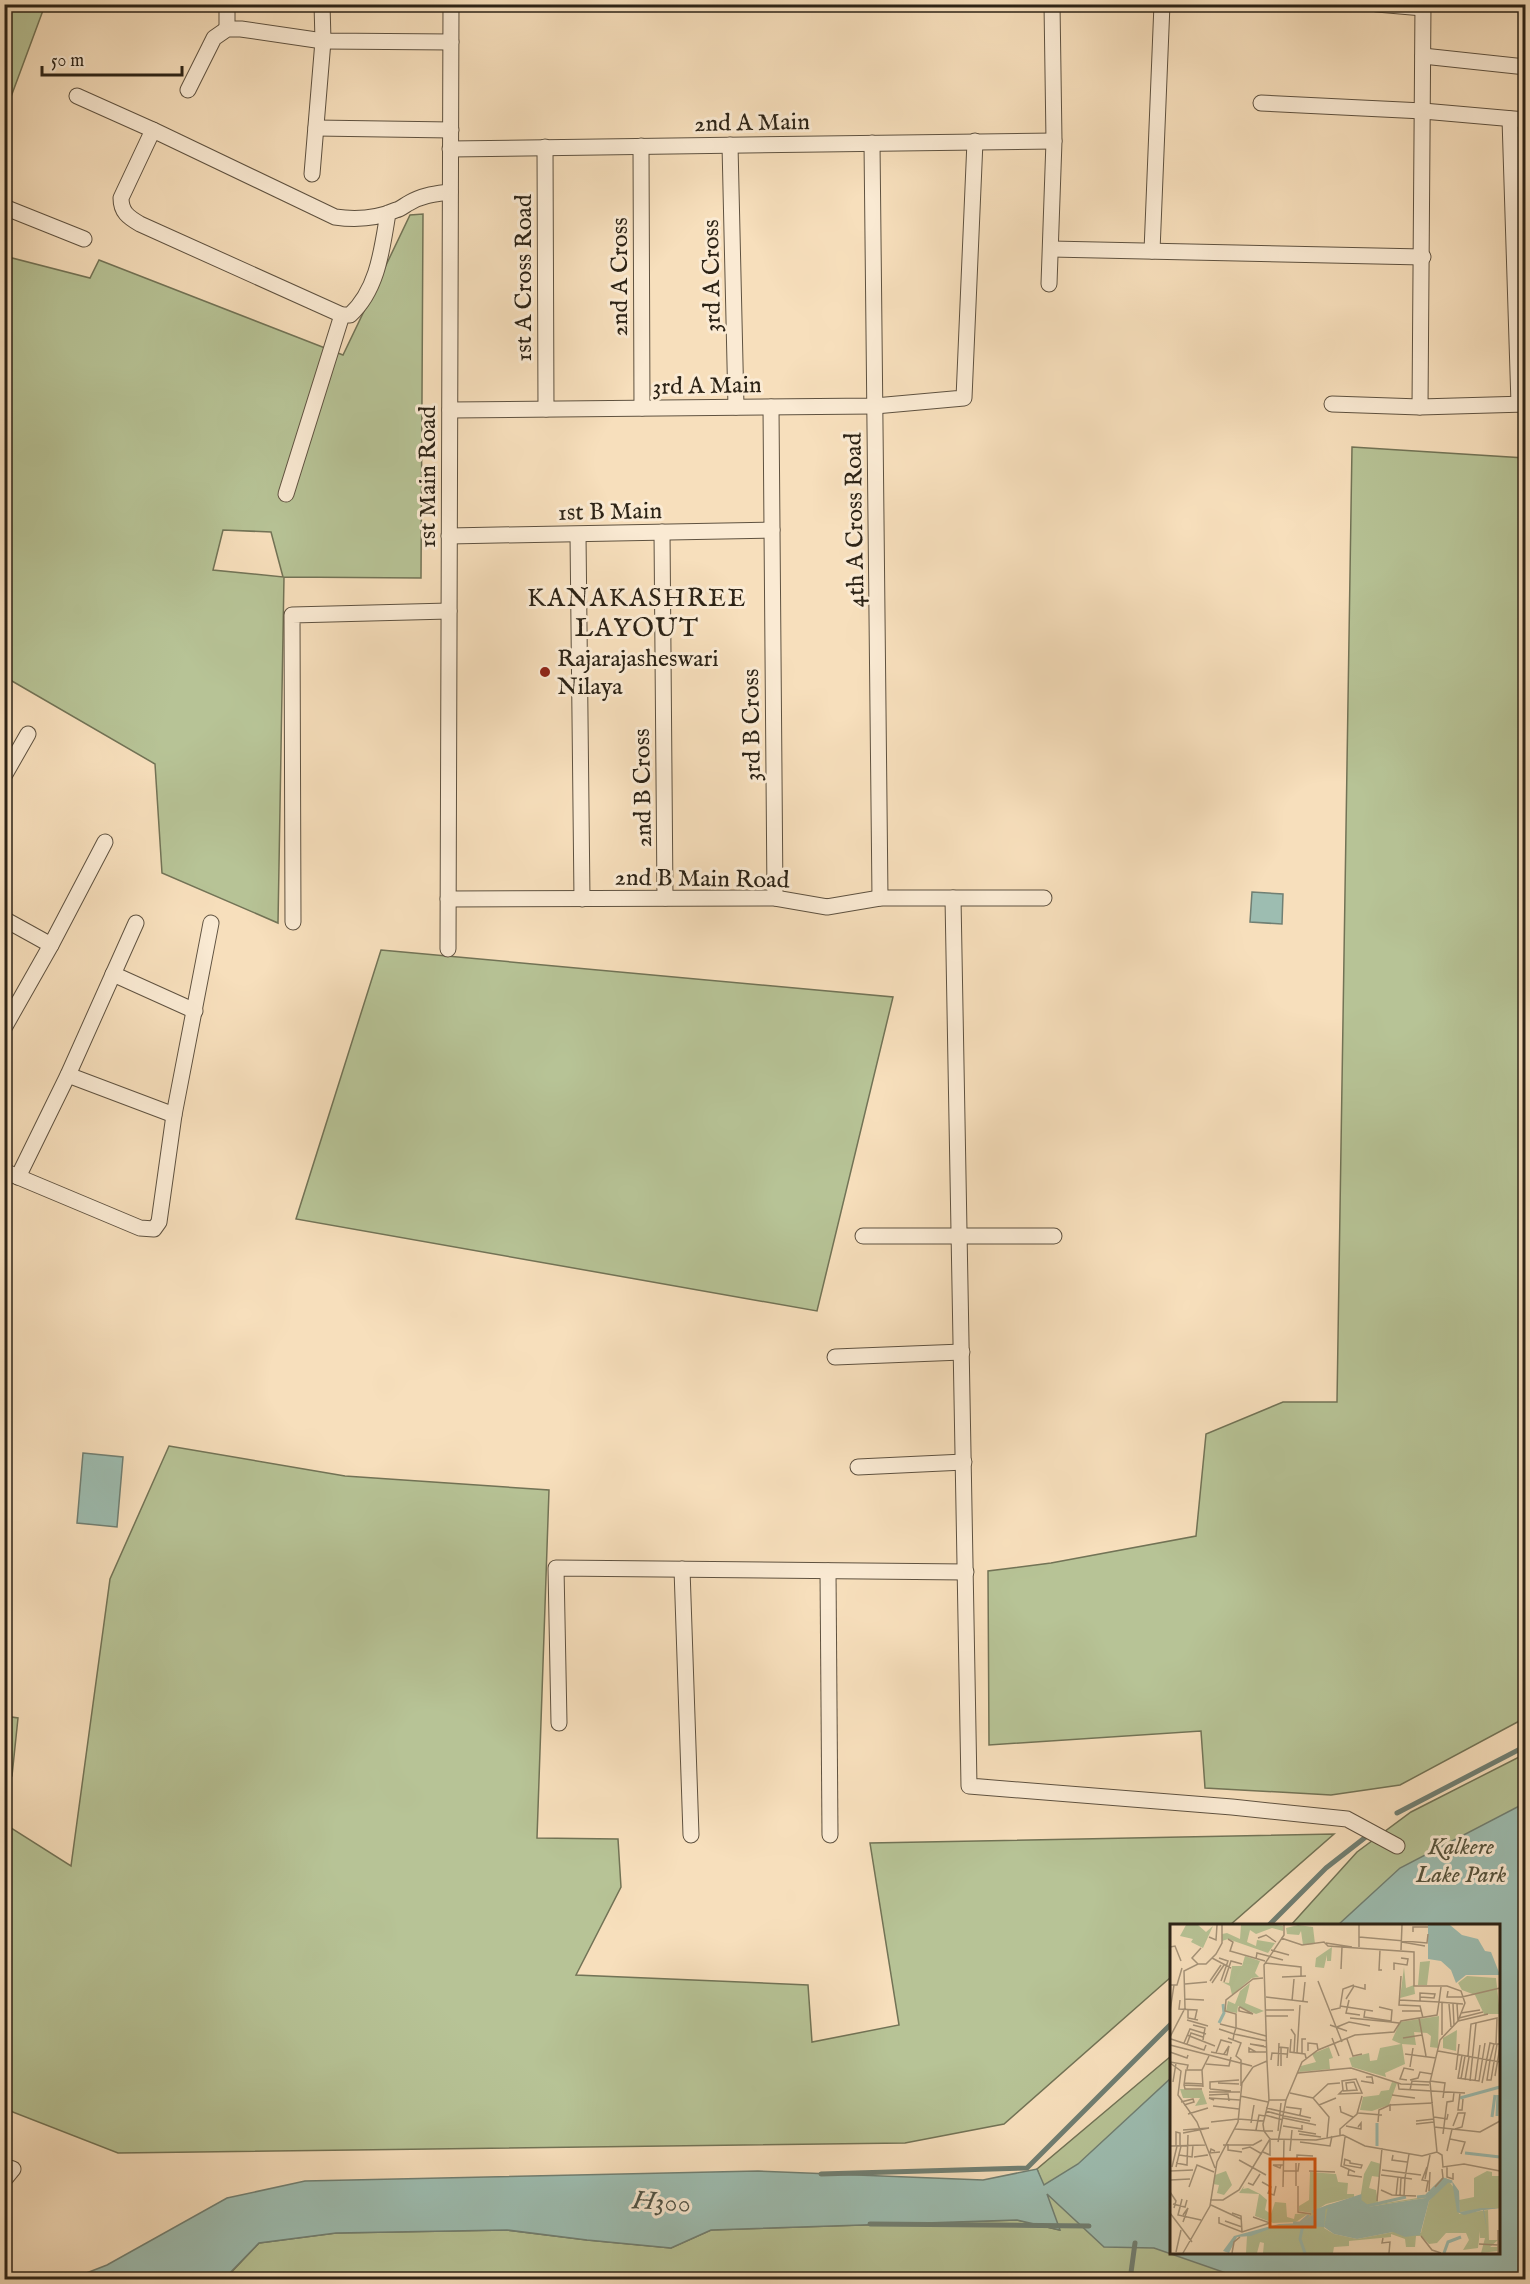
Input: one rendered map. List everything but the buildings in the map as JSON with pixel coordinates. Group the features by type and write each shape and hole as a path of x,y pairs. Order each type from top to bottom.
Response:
{"street":[{"path":"227,4 227,29"},
{"path":"312,174 322,41 322,4"},
{"name":"1st Main Road","path":"448,949 451,4"},
{"path":"1049,284 1054,141 1052,4"},
{"path":"1152,251 1162,4"},
{"path":"1377,4 1423,6 1423,256 1420,407"},
{"path":"188,90 214,38 227,29 322,41 450,42"},
{"path":"1423,56 1526,67"},
{"path":"77,96 335,217 352,220 370,219 429,194 450,192"},
{"path":"1261,103 1423,111 1518,119 1522,404 1420,407 1332,404"},
{"path":"316,128 450,130"},
{"path":"153,130 121,194 121,206 126,215 140,224 342,315 350,315 372,285 388,213"},
{"name":"3rd A Main","path":"450,410 875,406 964,398 975,141"},
{"name":"2nd A Main","path":"450,148 1054,141"},
{"name":"4th A Cross Road","path":"872,143 880,898"},
{"name":"3rd A Cross","path":"730,144 736,407"},
{"name":"2nd A Cross","path":"640,146 642,408"},
{"name":"1st A Cross Road","path":"545,147 546,409"},
{"path":"4,207 84,239"},
{"path":"1050,249 1423,256"},
{"path":"286,494 342,315"},
{"name":"3rd B Cross","path":"771,407 775,898"},
{"name":"1st B Main","path":"449,536 772,530"},
{"name":"2nd B Cross","path":"662,532 665,898"},
{"path":"578,535 582,899"},
{"path":"293,922 292,615 449,611"},
{"path":"4,776 28,734"},
{"path":"4,1028 105,842"},
{"name":"2nd B Main Road","path":"448,899 775,898 827,907 880,898 1044,898"},
{"path":"953,898 969,1786 1161,1800 1347,1819 1397,1846"},
{"path":"4,919 51,945"},
{"path":"136,923 68,1075 11,1174 140,1228 154,1229 159,1222 174,1115 211,923"},
{"path":"113,974 195,1011"},
{"path":"68,1075 174,1115"},
{"path":"863,1236 1054,1236"},
{"path":"835,1357 962,1352"},
{"path":"858,1467 964,1462"},
{"path":"559,1723 556,1568 966,1572"},
{"path":"682,1569 691,1835"},
{"path":"828,1571 830,1835"},
{"path":"4,2166 13,2169 4,2180"}],"green space":[{"path":"4,5 45,5 5,113"},
{"path":"423,214 421,578 284,577 278,923 162,873 155,764 5,677 4,278 12,258 90,278 99,260 343,355 410,215","holes":["223,530 271,532 283,577 213,570"]},
{"path":"1352,447 1525,458 1525,1718 1400,1785 1331,1795 1205,1788 1201,1731 989,1745 988,1571 1051,1563 1196,1536 1206,1434 1283,1402 1337,1402"},
{"path":"381,950 893,997 817,1311 296,1219"},
{"path":"169,1446 345,1476 549,1490 537,1838 618,1839 621,1887 576,1975 808,1985 812,2042 899,2025 870,1843 1334,1834 1231,1924 1170,1924 1170,1978 1004,2124 905,2143 118,2153 5,2109 5,1824 71,1866 110,1579"},
{"path":"5,1716 18,1718 12,1776 5,1775"},
{"name":"Kalkere Lake Park","path":"1525,1754 1525,2279 224,2280 259,2243 336,2233 507,2230 671,2248 711,2230 1017,2220 1059,2230 1037,2169 1170,2057 1170,2254 1500,2254 1500,1924 1292,1924 1357,1852 1411,1812"}],"water":[{"path":"1252,892 1283,894 1282,924 1250,922"},
{"path":"83,1453 123,1457 117,1527 77,1523"},
{"path":"1525,1803 1525,2279 1243,2279 1171,2254 1500,2254 1500,1924 1339,1924 1400,1868"},
{"path":"1170,2079 1170,2254 1154,2248 1104,2247 1047,2194 1060,2230 1017,2220 711,2230 671,2248 507,2230 336,2233 259,2243 224,2279 71,2279 107,2265 227,2198 305,2181 758,2171 983,2180 1037,2169 1044,2185 1078,2164"}],"waterway":[{"path":"1397,1813 1526,1746"},
{"path":"1270,1924 1326,1868 1367,1836"},
{"path":"821,2174 1027,2168 1170,2025"},
{"name":"H300","path":"870,2224 1089,2226"},
{"path":"1130,2280 1135,2243"}],"place":[{"name":"Rajarajasheswari Nilaya","path":"545,672"}],"district":[{"name":"KANAKASHREE LAYOUT","path":"637,612"}]}
